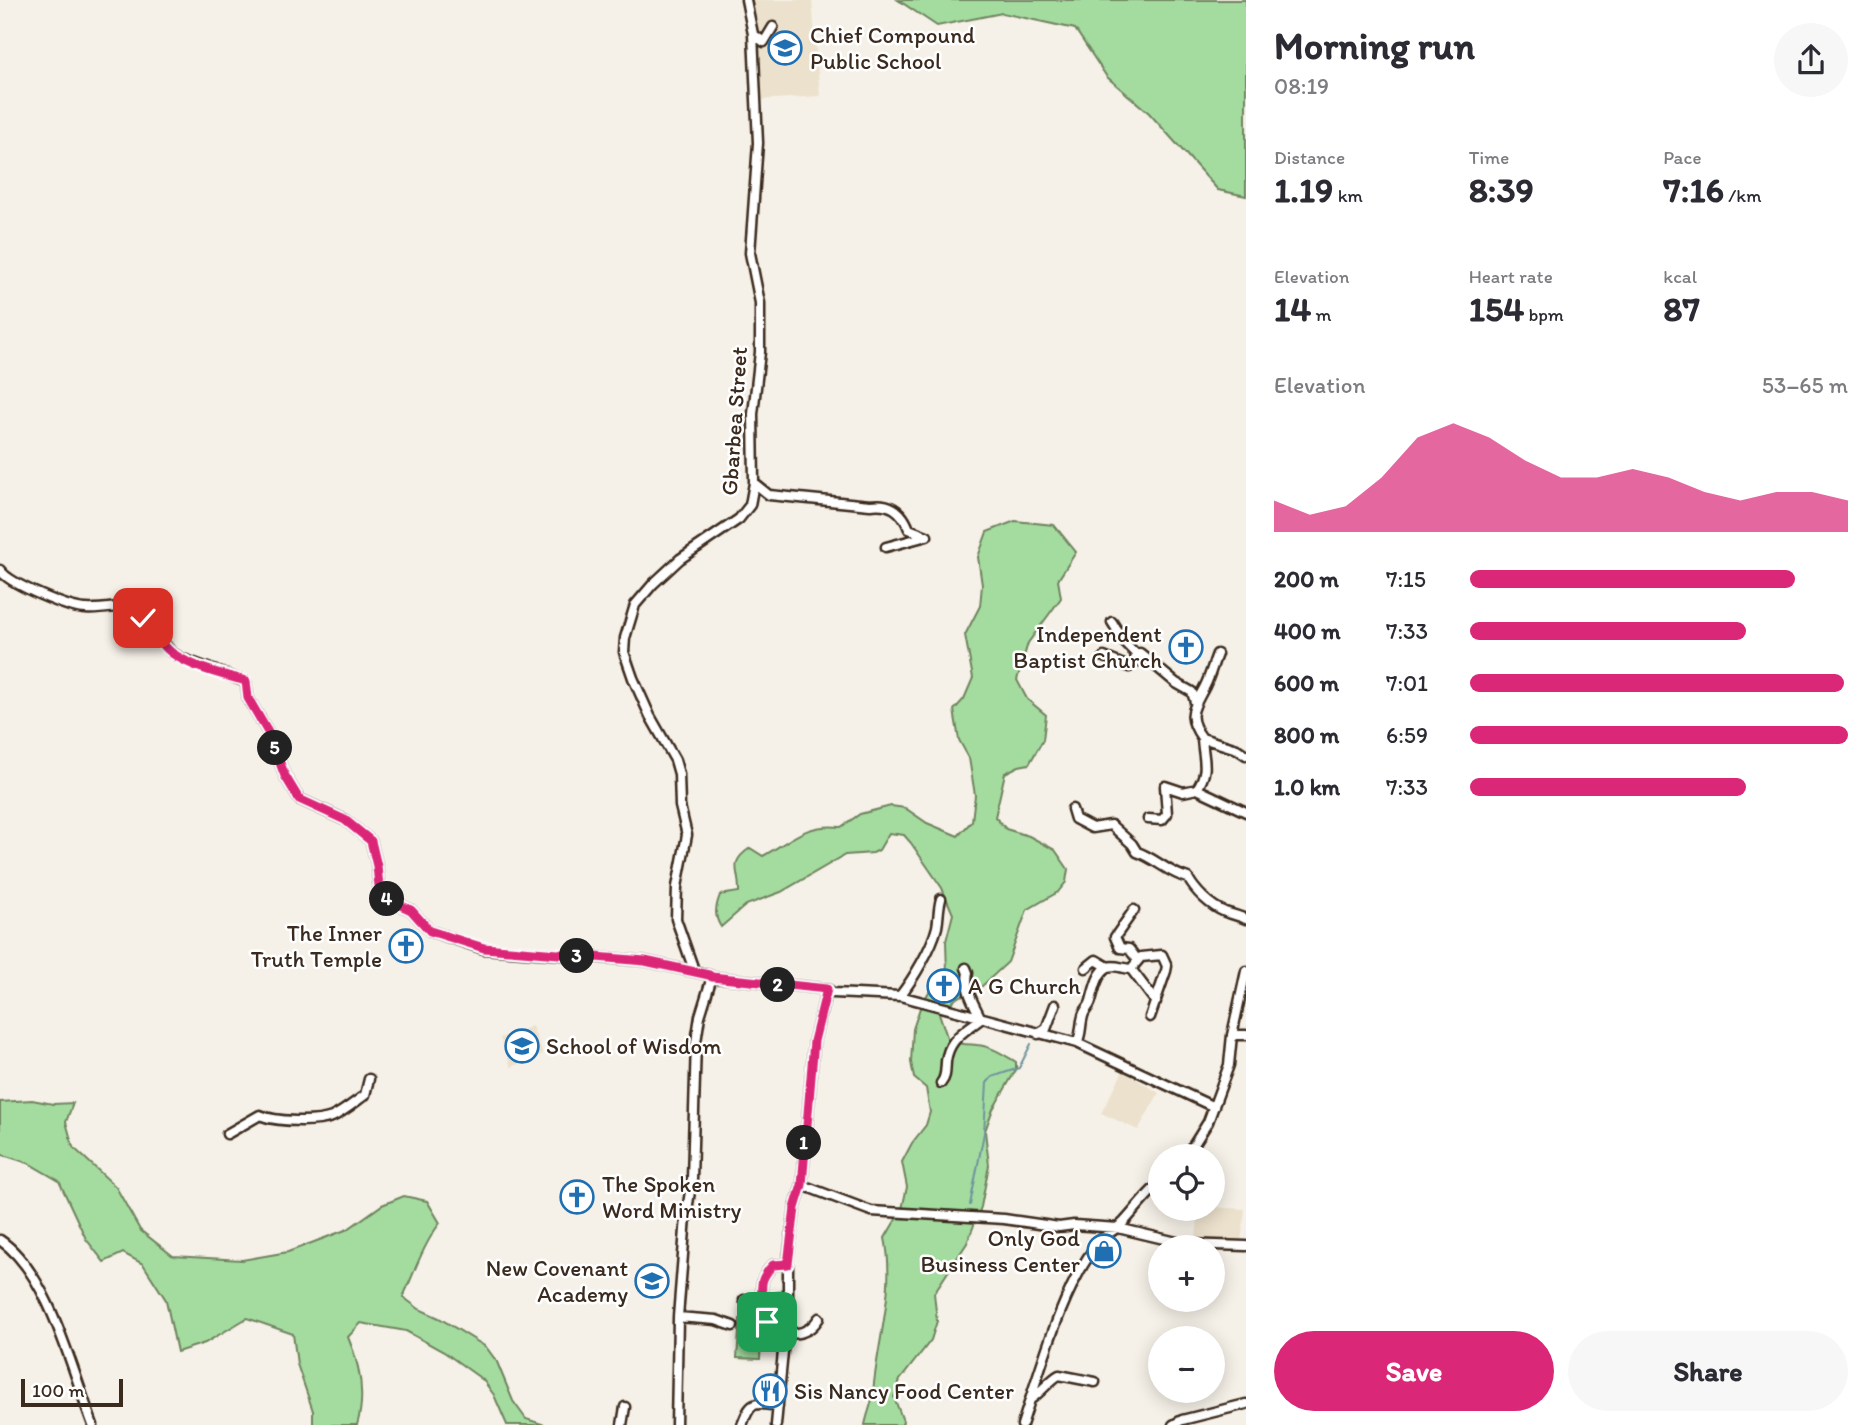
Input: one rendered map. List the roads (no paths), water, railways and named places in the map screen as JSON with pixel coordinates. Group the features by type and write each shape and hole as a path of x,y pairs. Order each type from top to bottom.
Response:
{"street":[{"name":"Gbarbea Street","path":"710,976 694,970 676,919 677,887 687,835 680,806 679,774 675,760 650,716 634,678 625,652 625,638 635,606 644,595 681,559 739,519 750,505 754,483 753,414 760,352 760,303 750,253 758,143 753,34 746,0"},
{"path":"753,34 764,42 773,27"},
{"path":"754,483 769,495 870,505 883,503 904,516 909,529 927,536 886,547"},
{"path":"0,570 4,576 27,590 83,610 126,606 143,618 170,652 190,663 246,681 248,698 269,734 285,776 299,799 345,820 371,841 380,896 411,910 430,931 496,951 632,960 710,976 827,989 833,993 900,996 1077,1043 1214,1107"},
{"path":"1112,622 1125,643 1136,654 1140,653 1176,683 1192,692 1195,702"},
{"path":"1104,657 1129,667 1135,663 1136,654"},
{"path":"1197,789 1207,769 1202,738 1191,715 1217,654"},
{"path":"1202,738 1237,749 1246,755"},
{"path":"1148,819 1162,820 1167,814 1165,786 1183,792 1197,789 1246,812"},
{"path":"1072,809 1075,819 1093,828 1111,825 1137,852 1167,870 1188,878 1195,891 1224,911 1246,919"},
{"path":"900,996 934,935 941,899"},
{"path":"1134,910 1115,937 1120,948 1129,948 1137,959"},
{"path":"1131,969 1137,959 1162,955 1167,966 1150,1017"},
{"path":"1086,968 1096,960 1108,967 1131,969 1156,1002"},
{"path":"1077,1043 1082,1033 1083,1014 1091,1004 1092,992 1097,982 1108,967"},
{"path":"965,968 968,973 966,984 981,1019"},
{"path":"1193,1144 1214,1107 1229,1065 1232,1035 1246,972"},
{"path":"676,1425 678,1317 686,1217 692,1179 696,1042 710,976"},
{"path":"776,1425 788,1299 788,1264 795,1208 802,1185 814,1041 827,989"},
{"path":"1038,1034 1046,1029 1055,1005"},
{"path":"941,1083 946,1077 947,1054 959,1034 981,1019"},
{"path":"1232,1035 1246,1035"},
{"path":"228,1134 260,1115 269,1119 307,1120 332,1117 365,1095 369,1079"},
{"path":"802,1185 871,1211 1004,1219 1059,1227 1074,1225 1118,1228 1185,1244 1246,1246"},
{"path":"1022,1425 1044,1359 1079,1273 1102,1239 1118,1228 1148,1193"},
{"path":"0,1240 13,1249 28,1267 50,1310 93,1425"},
{"path":"788,1264 773,1265 762,1278 759,1302 771,1326 785,1334 806,1331 812,1328 819,1318"},
{"path":"744,1300 759,1302 781,1297 788,1299"},
{"path":"678,1317 716,1320 733,1326"},
{"path":"1030,1400 1045,1389 1055,1376 1095,1382"},
{"path":"742,1425 747,1410 753,1404 778,1406"},
{"path":"1173,1425 1182,1420 1246,1404"},
{"path":"621,1425 625,1407"}],"waterway":[{"path":"970,1205 984,1133 987,1083 992,1077 1019,1068 1031,1044"}],"place":[{"name":"Chief Compound Public School","path":"785,48"},
{"name":"Independent Baptist Church","path":"1186,647"},
{"name":"The Inner Truth Temple","path":"406,946"},
{"name":"A G Church","path":"944,986"},
{"name":"School of Wisdom","path":"522,1046"},
{"name":"The Spoken Word Ministry","path":"577,1197"},
{"name":"Only God Business Center","path":"1104,1251"},
{"name":"New Covenant Academy","path":"652,1281"},
{"name":"Sis Nancy Food Center","path":"770,1391"}]}
